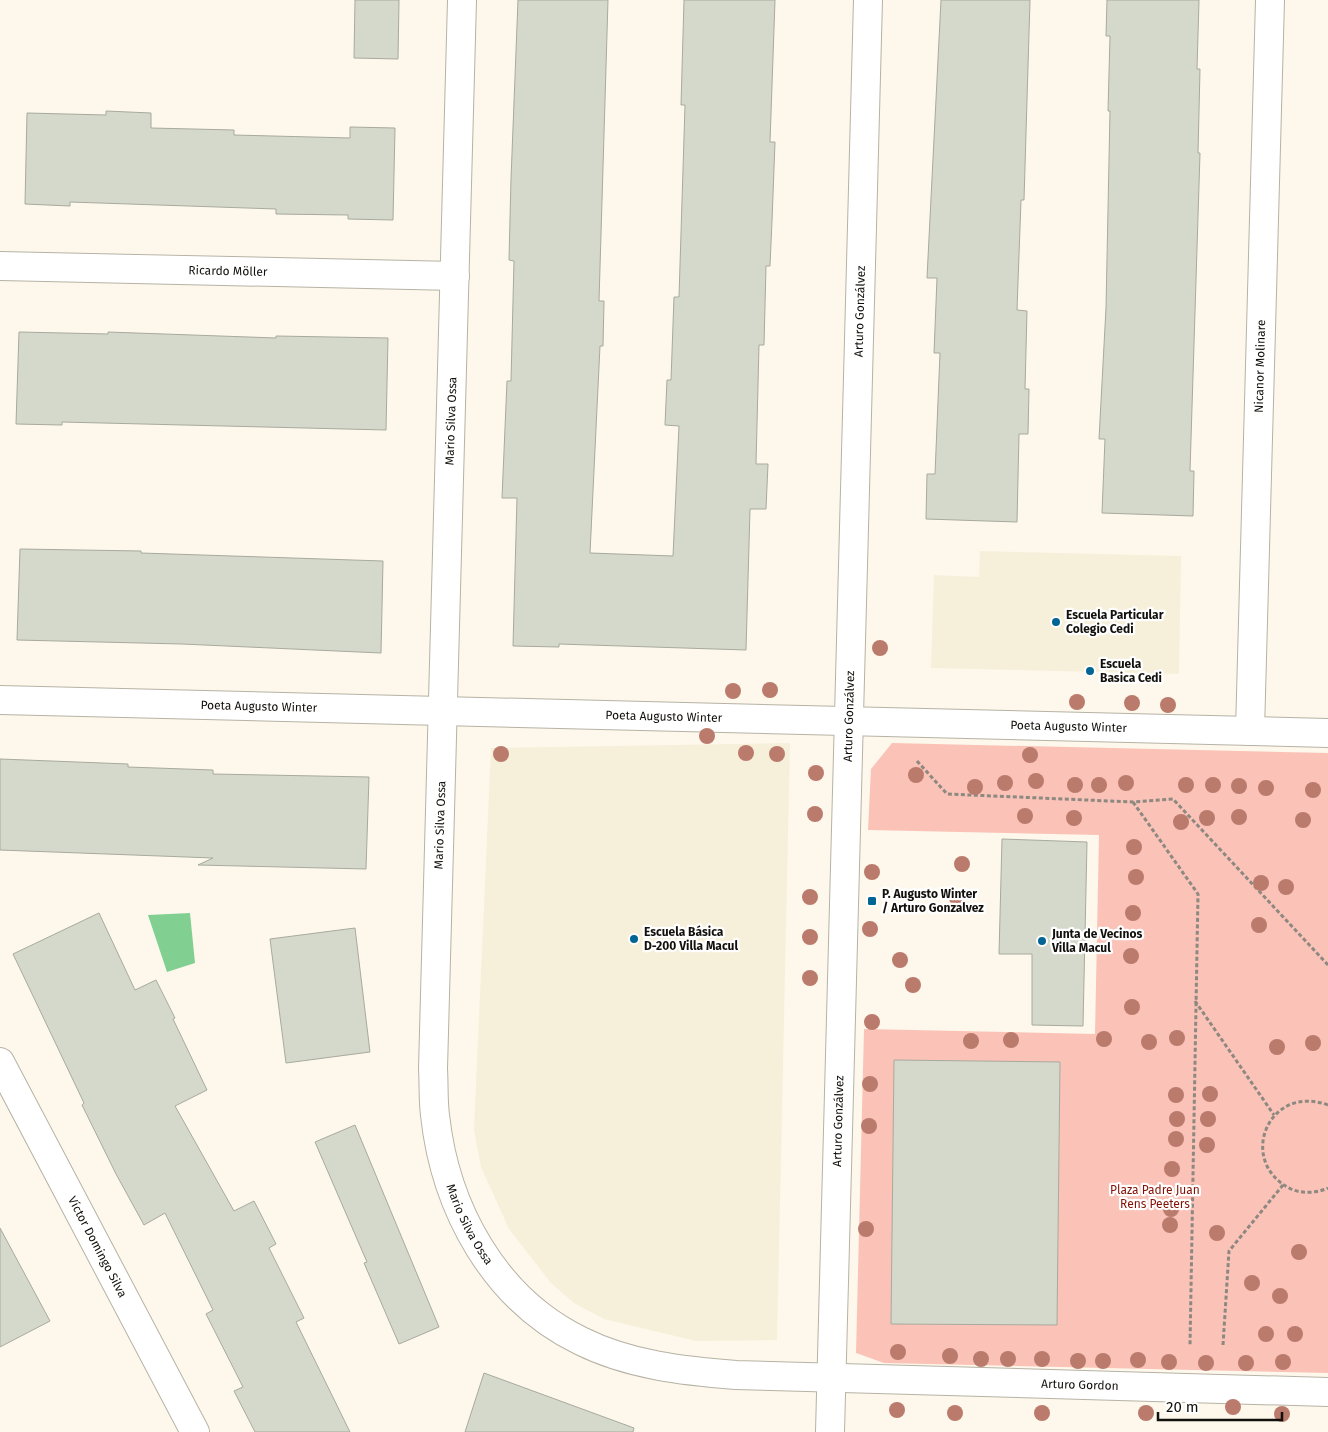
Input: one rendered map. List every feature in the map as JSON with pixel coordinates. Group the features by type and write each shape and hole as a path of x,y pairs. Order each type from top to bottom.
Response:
{"street":[{"name":"Mario Silva Ossa","path":"462,0 434,1069 435,1114 443,1159 455,1199 482,1254 519,1299 548,1323 581,1342 616,1355 660,1367 705,1373 831,1378"},
{"name":"Arturo Gonzálvez","path":"830,1432 868,0"},
{"name":"Nicanor Molinare","path":"1250,731 1270,0"},
{"name":"Ricardo Möller","path":"0,266 455,276"},
{"name":"Poeta Augusto Winter","path":"0,700 1328,733"},
{"name":"Víctor Domingo Silva","path":"0,1062 196,1432"},
{"name":"Arturo Gordon","path":"831,1378 1328,1392"}],"path":[{"path":"909,761 918,761 947,794 1134,802 1173,800 1328,964"},
{"path":"1134,802 1198,894 1190,1345"},
{"path":"1195,1000 1274,1115"},
{"path":"1328,1105 1317,1101 1302,1100 1287,1104 1274,1115 1266,1129 1262,1145 1265,1161 1273,1175 1283,1185 1296,1191 1310,1192 1328,1188"},
{"path":"1223,1345 1229,1251 1283,1185"}],"shaded area":[{"name":"Escuela Particular Colegio Cedi","path":"980,551 1181,556 1179,674 931,668 934,575 979,577"},
{"name":"Escuela Básica D-200 Villa Macul","path":"790,743 777,1340 696,1341 604,1319 574,1303 551,1283 509,1229 481,1167 474,1130 491,748"},
{"path":"190,913 195,963 167,972 148,915"}],"green space":[{"name":"Plaza Padre Juan Rens Peeters","path":"892,743 1328,753 1328,1373 884,1363 856,1353 864,1029 1095,1034 1099,835 868,830 871,769"}],"building":[{"path":"355,0 399,0 398,59 354,58"},
{"path":"518,0 608,0 599,301 604,301 603,346 600,346 590,553 673,556 679,426 665,425 667,380 671,380 674,297 679,297 685,105 681,105 684,0 775,0 770,142 775,142 772,221 770,266 766,266 764,345 759,345 756,464 768,464 766,509 750,509 746,650 559,644 559,647 513,646 517,498 502,498 507,381 511,381 514,261 509,260"},
{"path":"941,0 1030,0 1024,200 1021,200 1017,310 1027,311 1025,389 1029,389 1028,434 1019,434 1017,522 926,519 927,474 935,474 940,353 934,353 937,278 927,278"},
{"path":"1107,0 1199,0 1197,69 1200,69 1198,153 1200,153 1190,471 1194,471 1193,516 1102,513 1105,439 1099,439 1106,308 1110,111 1108,111 1110,36 1106,36"},
{"path":"106,111 151,113 151,128 234,130 234,135 350,138 350,127 395,128 393,220 348,219 348,215 276,214 276,209 70,202 70,206 25,204 27,113 106,115"},
{"path":"19,332 108,334 108,332 276,338 276,336 388,338 386,430 62,422 62,425 16,424"},
{"path":"20,549 141,551 141,553 383,561 381,653 182,644 17,640"},
{"path":"0,759 128,764 128,767 213,770 213,774 369,777 366,869 198,865 213,858 0,850"},
{"name":"Junta de Vecinos Villa Macul","path":"1002,839 1087,842 1083,1026 1032,1025 1032,954 999,954"},
{"path":"99,913 135,990 156,980 175,1018 173,1019 207,1090 175,1106 234,1211 254,1201 276,1244 269,1248 304,1318 296,1322 350,1432 255,1432 234,1391 243,1387 206,1314 213,1310 165,1213 144,1225 82,1105 84,1103 13,954"},
{"path":"355,928 370,1052 286,1063 270,939"},
{"path":"894,1060 1060,1062 1057,1325 891,1324"},
{"path":"355,1125 439,1327 399,1344 364,1263 367,1262 315,1142"},
{"path":"0,1228 50,1321 0,1347"},
{"path":"484,1373 634,1428 633,1432 465,1432"}],"place":[{"name":"Escuela Particular Colegio Cedi","path":"1056,622"},
{"name":"Escuela Basica Cedi","path":"1090,671"},
{"name":"P. Augusto Winter / Arturo Gonzalvez","path":"872,901"},
{"name":"Escuela Básica D-200 Villa Macul","path":"634,939"},
{"name":"Junta de Vecinos Villa Macul","path":"1042,941"}]}
